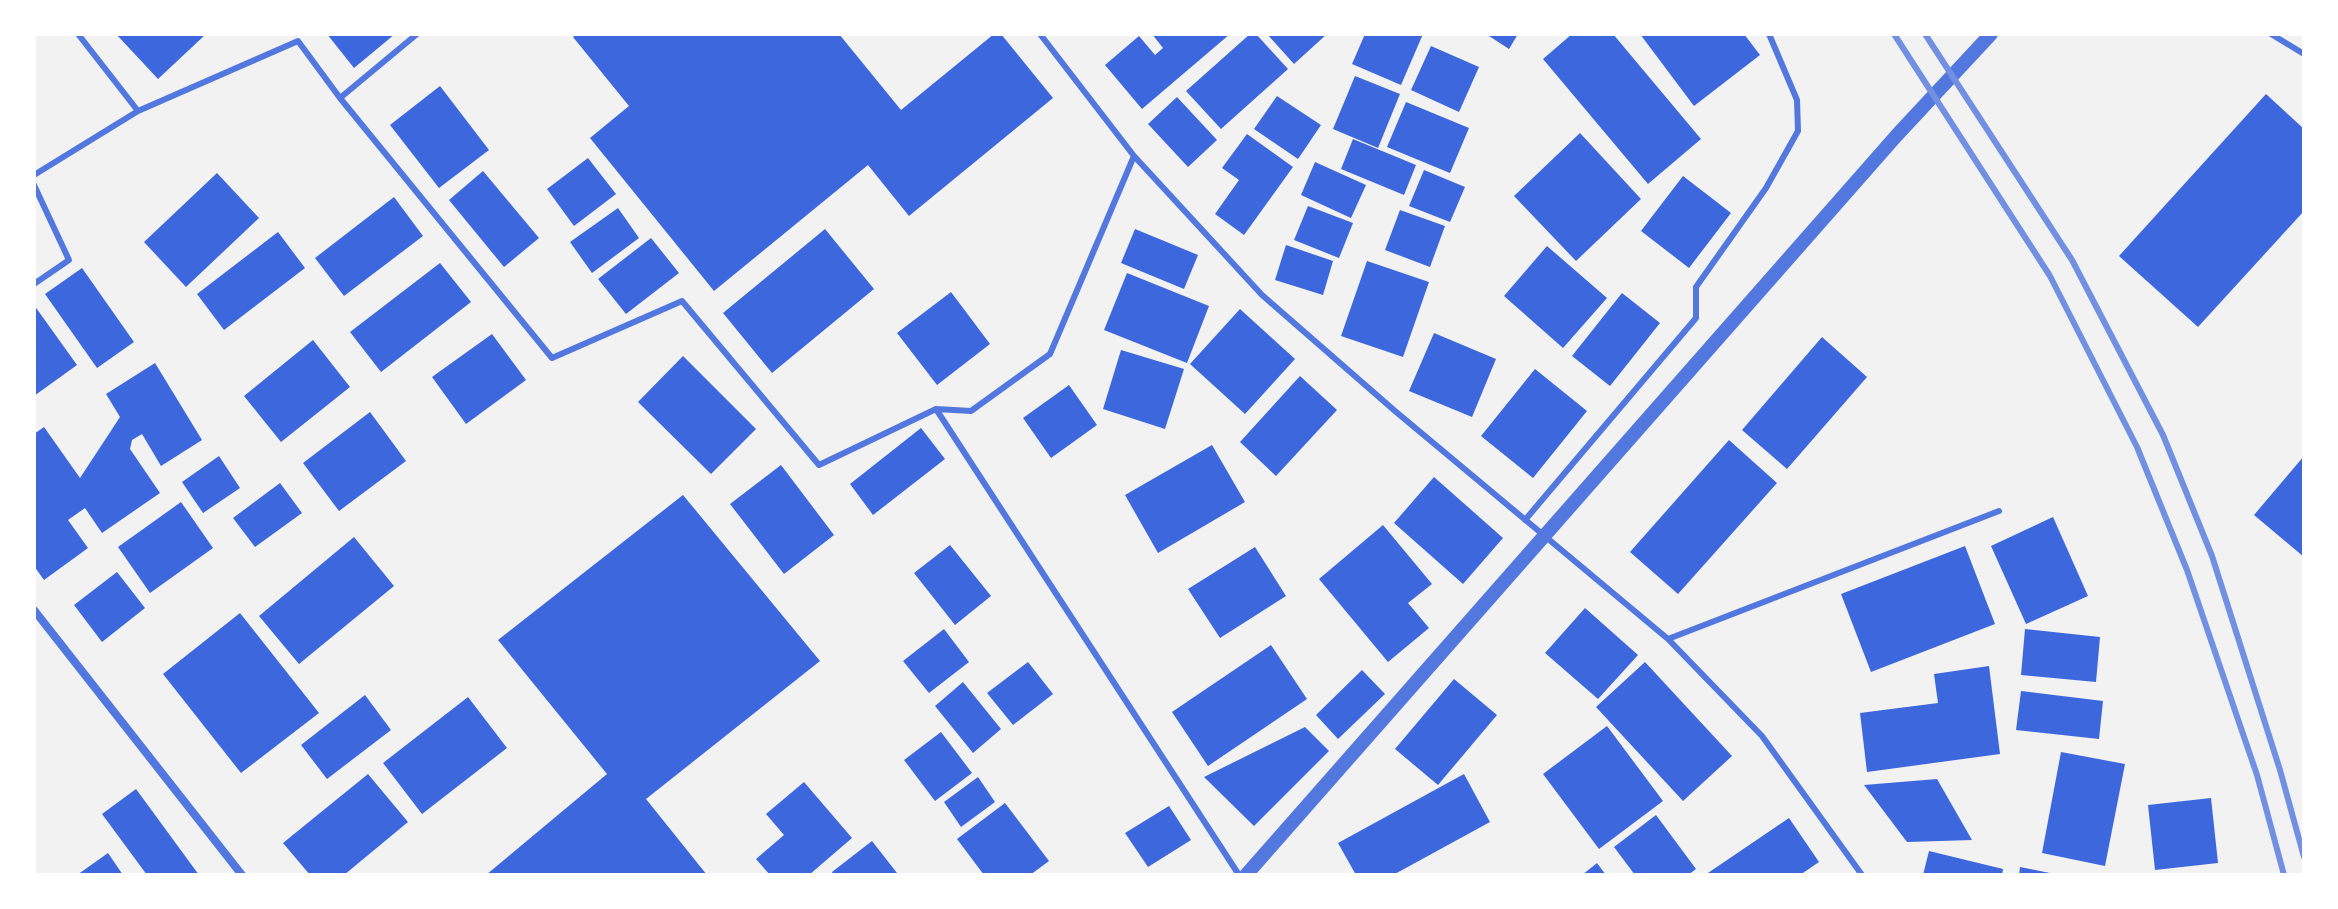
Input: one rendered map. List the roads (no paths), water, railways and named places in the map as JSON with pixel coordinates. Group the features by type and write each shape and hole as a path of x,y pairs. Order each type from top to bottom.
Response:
{"street":[{"path":"1246,875 1897,135 1991,34"},
{"path":"34,610 242,875"}],"lane":[{"path":"78,34 138,111"},
{"path":"340,98 417,34"},
{"path":"1040,34 1134,156 1262,295 1668,639 1762,736 1862,875"},
{"path":"1525,520 1696,318 1696,287 1766,188 1798,131 1797,100 1769,34"},
{"path":"2271,34 2304,54"},
{"path":"34,175 138,111 298,41 340,98 552,358 682,301 819,465 936,409 971,411 1050,354 1134,156"},
{"path":"34,185 69,260 34,284"},
{"path":"936,409 1239,875"},
{"path":"1668,639 1999,511"}],"railway":[{"path":"1894,34 2050,276 2137,447 2187,570 2257,775 2284,875"},
{"path":"1925,34 2072,260 2163,435 2212,556 2280,770 2304,857"}]}
